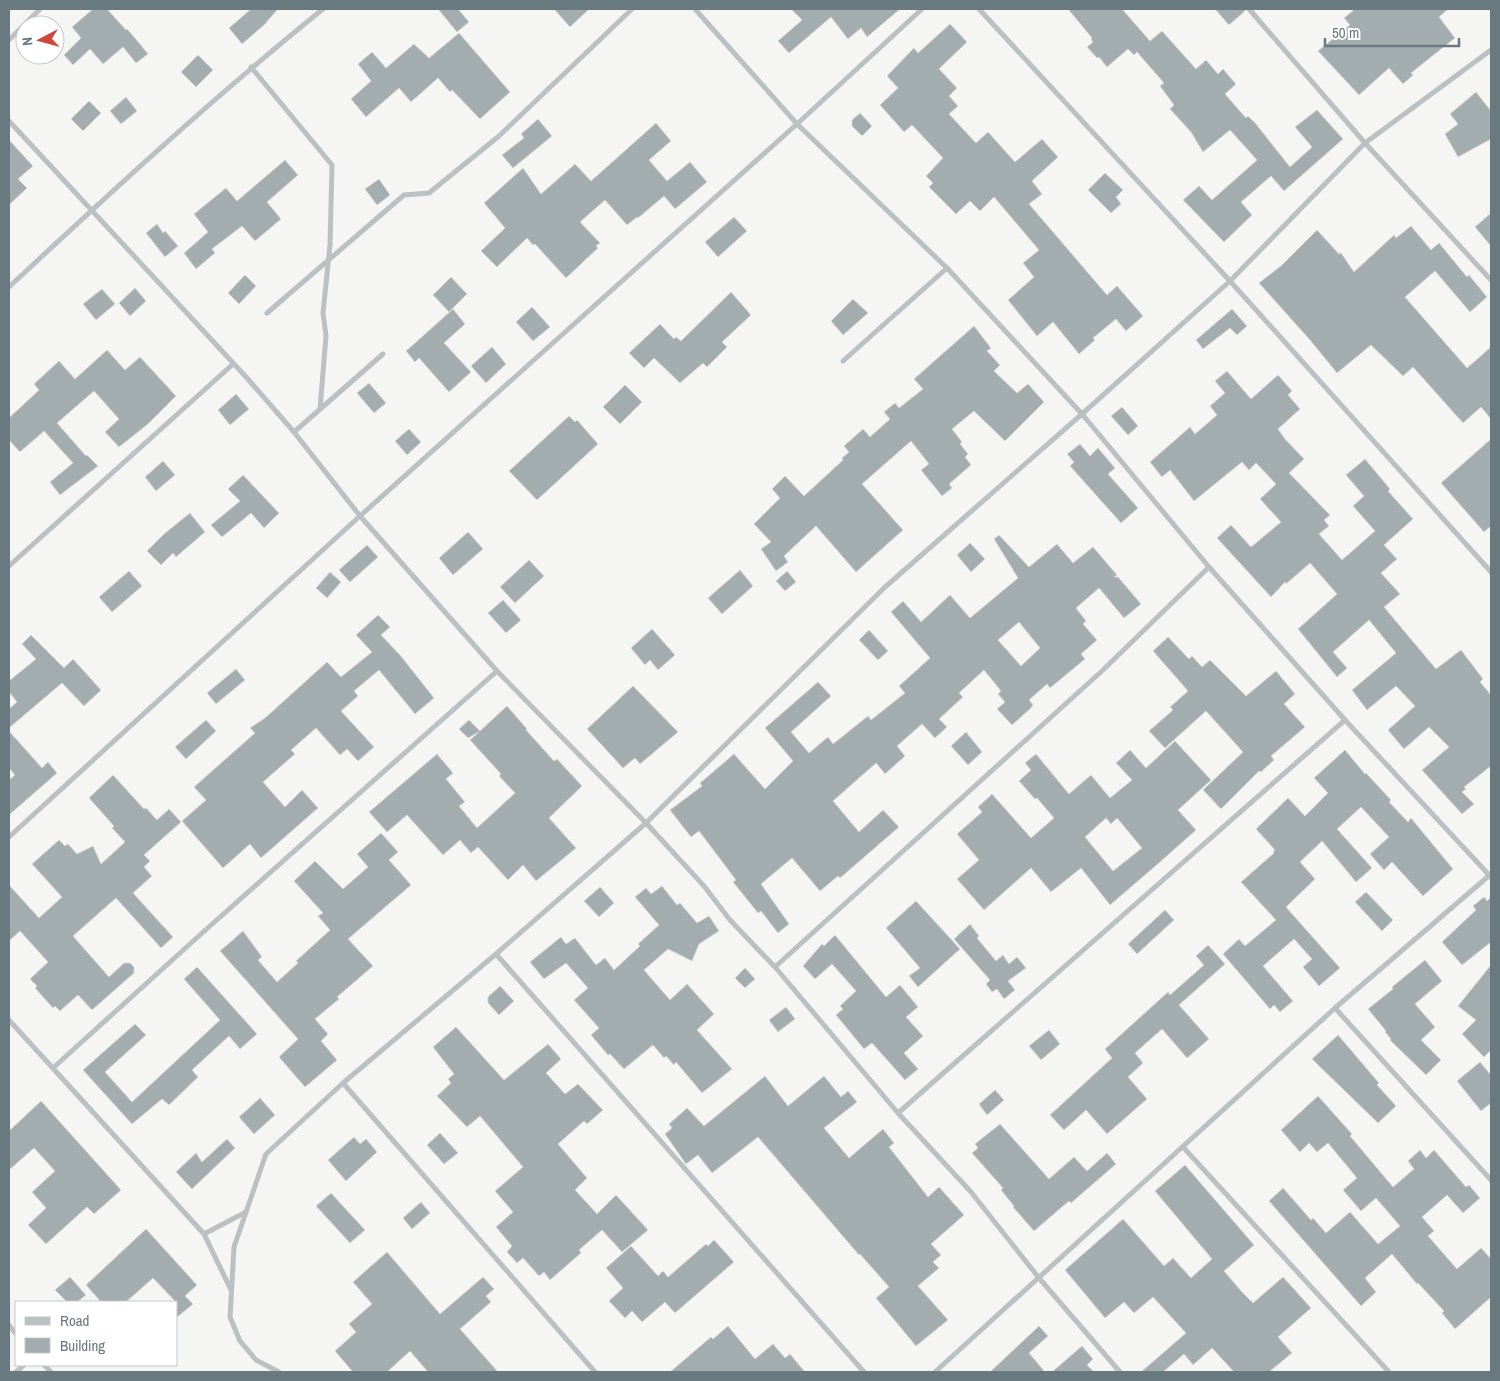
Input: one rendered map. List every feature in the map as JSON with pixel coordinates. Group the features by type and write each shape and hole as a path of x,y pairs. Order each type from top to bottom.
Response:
{"street":[{"path":"9,40 40,9"},
{"path":"9,287 251,67 323,9"},
{"path":"268,313 404,195 429,193 499,136 632,9"},
{"path":"695,9 797,124 947,268 1082,414 1209,567 1345,720 1491,875 1336,1008 935,1372"},
{"path":"9,837 360,516 797,124 922,9"},
{"path":"979,9 1230,281 1491,572"},
{"path":"1249,9 1365,143 1491,280"},
{"path":"279,1372 256,1360 240,1340 230,1317 234,1247 266,1154 343,1083 496,954 646,823 884,588 1230,281 1365,143 1491,50"},
{"path":"251,67 332,164 328,260 323,313 326,336 320,409"},
{"path":"9,121 294,432 360,516 497,672 646,823 704,886 730,920 775,967 898,1113 971,1192 1039,1278 1120,1372"},
{"path":"843,361 947,268"},
{"path":"294,432 383,354"},
{"path":"9,566 233,364"},
{"path":"775,967 1103,670 1209,567"},
{"path":"53,1068 497,672"},
{"path":"898,1113 1345,720"},
{"path":"496,954 864,1372"},
{"path":"1336,1008 1491,1180"},
{"path":"9,1020 204,1234 231,1291"},
{"path":"343,1083 595,1372"},
{"path":"1184,1147 1389,1372"},
{"path":"204,1234 246,1212"}],"building":[{"path":"93,9 107,9 148,54 136,63 123,47 103,64 90,49 73,65 65,54 81,38 72,27"},
{"path":"251,9 278,9 264,25 242,44 229,28"},
{"path":"438,9 458,9 469,22 457,32"},
{"path":"554,9 589,9 570,27"},
{"path":"791,9 900,9 867,37 861,28 848,39 831,17 789,53 778,41 802,20"},
{"path":"1068,9 1122,9 1150,41 1162,31 1196,69 1206,60 1218,74 1223,69 1236,84 1225,94 1246,118 1248,116 1256,124 1290,167 1312,147 1295,127 1317,110 1343,139 1284,191 1271,176 1241,202 1252,215 1224,242 1183,200 1199,186 1212,200 1257,160 1230,130 1203,152 1191,132 1170,109 1174,105 1160,86 1164,83 1137,52 1134,55 1128,49 1107,67 1087,47 1093,42 1092,38"},
{"path":"1215,9 1245,9 1245,11 1229,25"},
{"path":"1355,9 1448,9 1439,17 1455,38 1411,73 1413,75 1403,84 1389,68 1359,95 1318,51 1350,25 1344,18"},
{"path":"950,24 967,42 939,69 957,88 949,96 958,106 949,114 976,143 988,132 1015,162 1042,139 1058,157 1032,181 1042,194 1029,204 1107,295 1117,286 1143,316 1126,331 1116,319 1093,338 1095,340 1079,354 1053,322 1037,336 1008,300 1034,277 1023,263 1039,250 994,197 980,211 970,201 956,214 929,187 933,183 926,176 943,158 912,125 904,132 880,105 898,88 887,76 914,48 918,53"},
{"path":"459,33 510,92 480,119 452,90 450,92 438,78 411,102 399,88 366,117 351,99 371,81 358,64 372,52 386,68 414,44 429,58"},
{"path":"198,55 213,70 196,87 181,72"},
{"path":"1476,92 1491,111 1491,139 1458,157 1445,134 1458,124 1450,114"},
{"path":"126,97 137,111 121,124 110,111"},
{"path":"89,101 101,113 83,131 71,119"},
{"path":"860,113 872,126 862,136 852,126 852,120"},
{"path":"538,119 552,136 513,168 502,155 524,138 521,134"},
{"path":"656,123 671,141 649,160 667,181 690,162 707,182 675,209 664,196 627,225 605,200 580,222 600,243 596,246 598,248 566,278 535,244 533,245 527,238 497,267 481,251 505,228 484,203 523,168 541,194 575,164 591,181"},
{"path":"9,140 33,166 18,179 27,188 9,205"},
{"path":"285,160 298,175 267,202 281,219 255,241 242,226 212,249 215,253 196,269 184,253 208,232 194,214 226,188 237,201"},
{"path":"1105,173 1123,190 1116,197 1121,204 1111,213 1088,190"},
{"path":"379,179 390,195 377,205 365,189"},
{"path":"1491,213 1491,246 1475,227"},
{"path":"734,217 747,231 718,257 705,242"},
{"path":"157,224 163,233 165,231 178,246 165,257 146,233"},
{"path":"1411,226 1431,250 1439,243 1467,277 1469,275 1487,297 1470,312 1435,271 1405,297 1467,368 1491,347 1491,419 1481,407 1463,423 1413,367 1403,376 1371,345 1337,373 1259,283 1282,265 1317,230 1339,254 1341,253 1354,272 1394,235 1396,238"},
{"path":"245,275 256,286 239,304 228,293"},
{"path":"451,277 467,294 449,312 433,295"},
{"path":"135,288 146,301 130,316 119,303"},
{"path":"102,289 115,304 96,320 83,304"},
{"path":"731,292 751,315 722,342 727,347 707,367 703,363 680,383 654,358 644,368 629,353 660,324 674,339 676,337 681,341"},
{"path":"853,299 868,313 843,335 831,321"},
{"path":"532,307 550,327 533,341 516,322"},
{"path":"453,309 465,324 444,343 471,372 449,392 419,358 415,362 406,351"},
{"path":"1232,309 1247,326 1237,335 1230,328 1203,349 1196,340"},
{"path":"974,326 991,348 987,351 1000,365 994,371 1017,393 1028,384 1044,402 1005,441 974,411 952,429 962,442 960,444 968,454 965,457 971,465 949,484 952,488 942,496 921,470 929,464 911,441 862,484 903,530 856,572 816,526 784,556 788,562 776,571 761,549 771,542 754,524 780,498 772,489 785,476 804,496 843,460 842,458 849,452 844,446 863,429 870,437 890,419 884,412 895,403 899,408 923,389 914,379"},
{"path":"492,347 506,364 486,383 471,366"},
{"path":"107,350 125,370 140,357 176,396 148,424 119,447 105,432 119,419 94,391 57,423 86,456 98,466 60,495 50,482 73,463 44,431 20,452 9,440 9,418 39,390 34,384 59,361 75,379"},
{"path":"1227,371 1251,399 1278,375 1292,391 1288,395 1300,409 1278,429 1304,459 1289,473 1330,515 1324,520 1329,526 1319,534 1342,560 1375,531 1353,506 1364,496 1346,475 1365,459 1390,489 1388,491 1413,519 1384,545 1397,559 1381,573 1400,594 1384,607 1436,669 1461,650 1483,679 1480,682 1491,695 1491,766 1464,787 1466,789 1462,792 1474,804 1462,814 1422,770 1449,747 1429,727 1404,749 1388,730 1415,706 1396,686 1367,710 1352,690 1396,653 1369,620 1333,652 1347,668 1337,677 1298,629 1337,594 1310,563 1286,584 1285,582 1271,597 1217,538 1231,525 1251,547 1281,522 1260,499 1276,484 1256,463 1249,470 1242,462 1194,501 1170,470 1162,477 1150,462 1190,427 1195,434 1217,415 1210,406 1225,393 1215,381"},
{"path":"369,383 386,403 374,413 357,393"},
{"path":"625,385 642,402 620,424 603,407"},
{"path":"236,394 249,409 230,425 218,410"},
{"path":"1122,407 1138,426 1128,435 1111,416"},
{"path":"569,416 575,422 577,420 598,444 537,500 509,471"},
{"path":"409,429 421,442 407,455 395,441"},
{"path":"1491,439 1491,526 1484,532 1441,483"},
{"path":"1080,444 1090,456 1098,448 1115,468 1108,474 1138,508 1121,523 1070,466 1074,462 1067,454"},
{"path":"163,461 175,475 156,491 145,477"},
{"path":"243,475 279,513 264,528 251,513 222,537 211,525 240,501 228,489"},
{"path":"190,513 205,532 176,557 173,553 161,565 147,551"},
{"path":"468,532 483,549 453,575 439,558"},
{"path":"999,535 1029,567 1057,544 1073,563 1093,547 1117,575 1114,577 1118,577 1141,604 1124,618 1099,588 1076,608 1086,621 1083,624 1097,640 1081,654 1085,659 1050,688 1047,684 1029,700 1033,705 1031,708 1012,725 997,709 1005,702 998,694 1001,691 984,670 959,693 963,697 939,719 947,727 935,738 922,724 897,746 905,756 885,774 876,763 833,801 859,832 883,810 899,827 840,878 838,876 820,891 792,858 761,884 789,924 778,933 761,911 758,913 733,882 736,880 699,831 691,837 670,810 702,786 700,783 734,754 765,789 793,761 765,728 818,682 831,696 791,732 809,753 828,737 833,744 868,716 871,720 905,693 899,686 930,658 891,612 903,601 921,622 950,595 970,618 1018,578 994,539","holes":["1019,622 1040,648 1021,666 998,640"]},
{"path":"970,543 985,559 971,572 957,555"},
{"path":"367,545 378,557 350,582 339,570"},
{"path":"529,560 544,576 515,603 500,587"},
{"path":"740,570 753,586 722,614 708,598"},
{"path":"129,571 142,586 112,612 99,597"},
{"path":"787,571 796,582 785,591 776,581"},
{"path":"330,572 341,582 327,598 316,588"},
{"path":"503,600 521,620 506,633 488,613"},
{"path":"378,615 390,627 381,635 400,655 434,698 415,714 379,670 354,691 358,696 341,711 374,747 358,761 347,749 340,755 316,728 291,750 295,754 263,782 285,807 302,790 318,808 261,858 250,844 223,868 182,821 206,800 194,787 255,733 250,728 265,718 327,662 341,677 372,652 356,635"},
{"path":"652,629 675,655 658,670 650,660 645,665 631,648"},
{"path":"869,630 888,651 878,660 859,640"},
{"path":"31,635 64,668 73,659 101,690 84,706 62,683 9,728 9,709 17,702 9,692 9,681 36,659 22,644"},
{"path":"1168,637 1189,659 1192,656 1202,667 1210,660 1246,696 1276,671 1295,694 1284,704 1305,727 1271,756 1274,760 1261,772 1259,771 1221,809 1203,790 1243,752 1206,711 1165,748 1149,731 1173,710 1170,707 1188,691 1153,651"},
{"path":"236,669 245,680 216,704 207,693"},
{"path":"633,686 678,732 640,764 635,758 623,768 587,729"},
{"path":"507,706 554,761 557,759 582,786 549,818 576,848 536,881 523,865 508,880 478,847 471,853 460,840 443,855 407,815 387,832 369,812 437,754 453,773 446,779 465,802 459,806 477,828 515,793 499,776 501,774 470,740 479,732 468,738 459,729 469,720 480,731"},
{"path":"206,720 216,731 186,759 175,747"},
{"path":"9,731 42,768 48,762 57,773 9,815 9,780 15,775 9,768"},
{"path":"966,732 982,752 968,765 951,746"},
{"path":"1175,741 1211,780 1178,810 1196,830 1110,905 1081,868 1051,892 1031,868 984,910 957,879 979,860 957,834 982,812 978,807 992,794 1031,838 1054,818 1019,781 1031,770 1025,763 1036,754 1069,794 1091,775 1110,798 1132,780 1116,763 1130,750 1146,768","holes":["1106,818 1111,824 1117,818 1142,848 1113,871 1085,837"]},
{"path":"1345,750 1365,774 1391,800 1389,802 1408,822 1411,818 1453,869 1423,896 1392,862 1384,870 1370,854 1389,837 1361,807 1337,829 1372,868 1356,882 1322,841 1300,862 1315,879 1286,907 1340,968 1319,986 1303,967 1312,959 1294,939 1263,966 1293,1001 1280,1012 1274,1005 1270,1009 1223,954 1239,939 1245,946 1276,920 1241,882 1275,850 1256,829 1288,798 1305,816 1328,793 1314,778"},
{"path":"113,775 144,809 146,808 157,820 169,809 181,822 144,855 150,861 144,867 152,876 133,893 173,937 161,948 116,898 73,936 109,977 124,963 130,963 134,967 134,973 92,1010 78,995 60,1011 55,1006 53,1008 35,988 37,986 30,979 48,962 20,931 9,941 9,885 39,918 62,897 32,864 59,840 65,846 68,844 77,854 93,846 101,864 125,842 112,828 114,826 89,798"},
{"path":"381,833 398,852 389,860 411,885 348,939 373,966 315,1019 328,1034 321,1041 337,1060 305,1087 279,1057 298,1039 220,951 243,931 262,957 258,960 277,982 298,963 296,961 330,930 318,916 323,913 294,881 315,861 343,889 368,867 357,854"},
{"path":"662,886 677,905 680,903 697,923 709,916 719,931 699,944 692,961 668,949 644,970 670,1000 687,984 714,1014 697,1030 732,1069 702,1093 676,1062 674,1065 666,1056 664,1058 653,1045 624,1069 610,1054 608,1055 591,1035 599,1028 574,1000 588,988 566,963 544,979 530,962 561,937 566,944 575,938 596,965 605,958 614,970 659,925 635,897 646,888 651,894"},
{"path":"600,887 614,903 599,917 584,901"},
{"path":"1366,892 1393,920 1382,931 1355,902"},
{"path":"1484,897 1487,901 1491,897 1491,942 1462,965 1442,942 1476,910 1473,906"},
{"path":"916,901 960,949 918,987 909,976 920,968 886,928"},
{"path":"1165,910 1174,920 1137,954 1128,944"},
{"path":"970,924 979,936 977,938 996,961 1003,955 1009,964 1017,957 1026,968 1008,981 1015,990 1004,999 997,989 992,992 986,984 990,980 954,939"},
{"path":"835,935 886,997 900,985 918,1007 906,1017 923,1036 904,1053 918,1069 905,1080 872,1043 864,1049 836,1015 843,1009 840,1006 856,991 832,964 815,979 803,966 822,944 824,946"},
{"path":"1208,945 1225,964 1179,1005 1209,1039 1187,1058 1162,1029 1135,1053 1143,1063 1128,1077 1147,1099 1107,1134 1086,1110 1064,1130 1050,1115 1112,1058 1105,1049 1168,992 1170,995 1204,965 1196,956"},
{"path":"1425,960 1442,981 1415,1004 1435,1027 1421,1040 1441,1060 1426,1075 1390,1040 1386,1031 1368,1009"},
{"path":"1491,965 1491,1050 1484,1057 1462,1034 1476,1020 1458,1006"},
{"path":"197,967 257,1034 240,1049 229,1036 192,1070 198,1077 169,1105 162,1099 132,1124 83,1070 135,1024 146,1035 105,1072 132,1102 220,1020 184,979"},
{"path":"745,968 755,979 745,988 735,978"},
{"path":"500,986 514,1001 499,1015 488,1003 488,997"},
{"path":"786,1007 795,1019 778,1032 769,1020"},
{"path":"456,1027 504,1080 548,1044 561,1059 546,1073 565,1094 578,1084 603,1110 587,1124 584,1121 558,1144 587,1178 575,1190 597,1214 616,1195 648,1230 622,1252 602,1230 579,1250 581,1253 550,1280 544,1272 539,1276 523,1258 517,1263 507,1252 512,1246 496,1227 513,1212 495,1191 523,1167 480,1116 467,1127 437,1096 451,1083 448,1079 454,1074 433,1047"},
{"path":"1049,1030 1060,1044 1041,1060 1029,1046"},
{"path":"1338,1035 1396,1106 1378,1123 1312,1059"},
{"path":"1480,1062 1491,1075 1491,1103 1481,1111 1457,1081"},
{"path":"765,1076 788,1106 824,1076 841,1097 848,1091 857,1102 824,1128 849,1158 883,1129 894,1143 889,1147 928,1197 939,1187 964,1215 931,1244 941,1255 933,1262 939,1268 918,1286 948,1320 916,1346 876,1298 889,1287 859,1255 758,1137 712,1173 698,1155 686,1164 665,1134 672,1128 669,1124 687,1108 704,1126"},
{"path":"995,1090 1004,1100 987,1115 979,1104"},
{"path":"1318,1096 1352,1134 1350,1136 1393,1187 1414,1169 1408,1161 1420,1150 1426,1158 1434,1150 1466,1187 1469,1185 1480,1198 1463,1213 1447,1195 1422,1217 1434,1231 1428,1236 1457,1269 1481,1248 1491,1259 1491,1297 1455,1329 1442,1313 1444,1311 1417,1284 1392,1254 1365,1278 1376,1292 1361,1306 1269,1201 1283,1188 1311,1220 1313,1218 1326,1233 1350,1212 1378,1244 1400,1226 1376,1198 1361,1211 1343,1190 1357,1178 1328,1143 1317,1152 1309,1143 1300,1152 1281,1130"},
{"path":"260,1098 275,1115 254,1134 239,1117"},
{"path":"41,1101 121,1190 94,1214 87,1207 46,1244 28,1225 46,1208 32,1192 55,1171 34,1148 9,1170 9,1131"},
{"path":"1000,1124 1049,1179 1074,1157 1087,1171 1107,1153 1116,1164 1071,1203 1069,1201 1034,1231 1013,1207 1001,1190 1003,1188 972,1153 978,1148 975,1144"},
{"path":"440,1133 458,1153 444,1164 427,1145"},
{"path":"354,1137 360,1144 366,1139 377,1152 346,1181 328,1160"},
{"path":"227,1139 235,1148 192,1189 176,1172 196,1153 202,1162"},
{"path":"1185,1165 1254,1245 1224,1271 1242,1292 1253,1303 1283,1277 1311,1308 1278,1337 1292,1353 1269,1372 1234,1372 1212,1348 1193,1365 1184,1354 1163,1372 1141,1372 1186,1333 1153,1297 1134,1313 1124,1302 1105,1318 1065,1270 1123,1219 1164,1266 1173,1258 1191,1278 1212,1259 1155,1191"},
{"path":"331,1193 365,1230 350,1243 316,1206"},
{"path":"421,1202 430,1213 412,1229 403,1218"},
{"path":"146,1229 197,1285 185,1296 193,1304 178,1316 178,1301 175,1301 153,1278 127,1301 100,1301 86,1285"},
{"path":"714,1240 734,1262 675,1313 665,1302 642,1322 632,1311 625,1318 609,1301 623,1288 606,1268 631,1246 658,1276 663,1271 668,1277 706,1244 708,1246"},
{"path":"387,1252 440,1314 483,1277 494,1289 486,1296 491,1302 460,1329 498,1372 428,1372 410,1351 387,1372 353,1372 335,1351 356,1332 349,1324 372,1304 353,1282"},
{"path":"70,1277 86,1295 78,1301 66,1301 55,1290"},
{"path":"728,1326 755,1359 773,1344 785,1358 790,1354 805,1372 670,1372 711,1337 713,1339"},
{"path":"1039,1326 1048,1336 1029,1353 1045,1372 990,1372"},
{"path":"1082,1346 1093,1359 1087,1365 1094,1372 1052,1372"}]}
